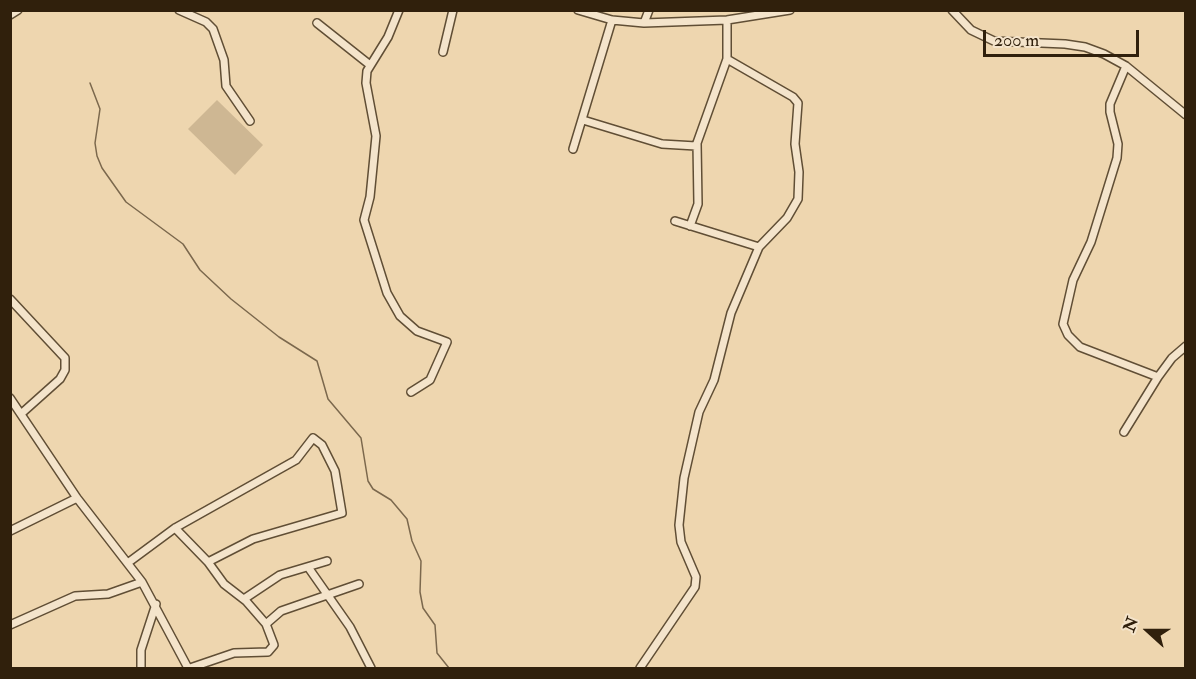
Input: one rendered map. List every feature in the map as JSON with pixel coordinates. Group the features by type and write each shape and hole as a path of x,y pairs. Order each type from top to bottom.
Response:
{"street":[{"path":"10,15 18,10"},
{"path":"179,10 206,22 213,29 224,60 226,86 250,121"},
{"path":"399,10 388,37 370,65 366,83 376,136 370,197 364,220 387,293 400,316 417,331 447,342 430,380 411,392"},
{"path":"443,52 453,10"},
{"path":"578,10 612,20 644,23 727,20 790,10"},
{"path":"644,23 649,10"},
{"path":"952,10 971,30 994,41 1085,47 1126,66 1185,115"},
{"path":"573,149 612,20"},
{"path":"690,226 698,204 696,146 727,59 727,20"},
{"path":"316,23 370,65"},
{"path":"640,669 695,587 696,577 681,542 679,525 684,478 699,412 714,380 731,313 759,247 787,218 798,199 799,172 795,144 798,103 727,59"},
{"path":"1126,66 1110,104 1118,144 1117,158 1091,242 1073,280 1063,315 1063,324 1068,335 1080,347 1158,377"},
{"path":"583,120 662,144 696,146"},
{"path":"675,221 759,247"},
{"path":"10,299 65,358 65,370 60,380 22,413"},
{"path":"1124,432 1158,377 1172,358 1185,346"},
{"path":"10,398 77,498 129,562 156,604 189,669 234,653 272,650 272,637 266,624 243,599 224,584 208,562 175,528"},
{"path":"129,562 175,528 296,460 313,438 322,445 335,471 342,513 253,539 208,562"},
{"path":"10,531 77,498"},
{"path":"243,599 280,575 327,561"},
{"path":"308,567 350,627 371,669"},
{"path":"10,625 75,596 108,594 142,582"},
{"path":"266,624 281,611 359,584"},
{"path":"141,669 141,650 156,604"}],"shaded area":[{"path":"217,100 263,145 235,175 188,129"}],"waterway":[{"path":"90,83 100,109 95,143 97,156 102,168 126,202 183,244 200,270 231,299 279,337 317,361 328,399 361,438 368,481 373,489 391,500 407,519 412,541 421,561 420,592 423,608 435,625 437,653 449,668"}]}
